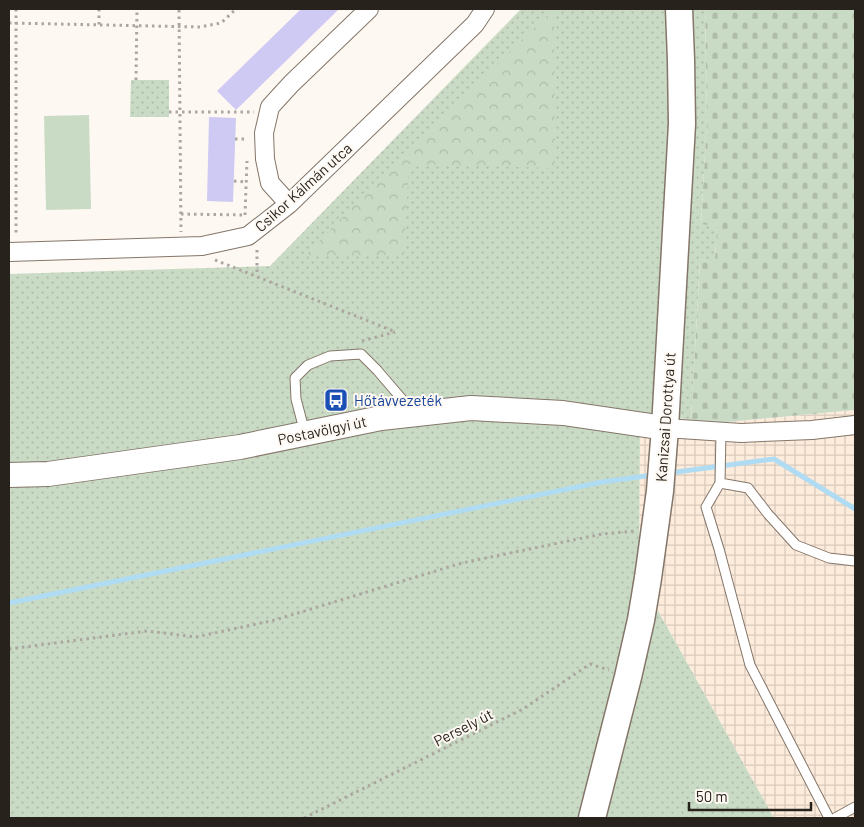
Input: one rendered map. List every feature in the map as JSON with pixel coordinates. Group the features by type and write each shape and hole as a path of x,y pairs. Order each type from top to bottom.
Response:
{"main road":[{"name":"Kanizsai Dorottya út","path":"592,818 641,620 660,491 682,124 679,9"}],"street":[{"path":"289,204 270,184 264,159 264,133 270,107 291,84 369,9"},
{"name":"Csikor Kálmán utca","path":"12,252 202,246 248,236 289,204 475,24 485,9"},
{"name":"Postavölgyi út","path":"9,475 48,474 240,447 381,418 471,408 563,413 665,428"},
{"path":"665,428 741,433 812,430 855,424"}],"lane":[{"path":"305,433 296,398 295,378 308,365 330,356 361,354 415,414"},
{"path":"721,431 720,482 706,507 750,665 829,818"},
{"path":"720,482 748,488 796,545 829,558 855,561"},
{"path":"835,818 855,807"}],"path":[{"path":"12,252 16,9"},
{"path":"99,9 99,25"},
{"path":"136,80 137,9"},
{"path":"9,23 200,27 221,23 236,9"},
{"path":"179,10 182,247"},
{"path":"169,112 270,112"},
{"path":"235,139 248,140"},
{"path":"234,182 247,182"},
{"path":"181,214 275,215"},
{"path":"256,230 257,276"},
{"path":"218,261 396,332 359,342"},
{"path":"9,650 147,631 196,637 275,620 462,562 602,534 655,530"},
{"name":"Persely út","path":"304,818 523,709 590,664 628,677"}],"shaded area":[{"path":"855,410 855,818 774,818 639,577 641,413 717,423"}],"green space":[{"path":"521,9 705,9 707,118 701,223 717,226 715,260 700,261 691,420 642,413 640,424 639,577 774,818 9,818 9,274 270,266"},
{"path":"554,9 555,168 409,164 404,255 305,256 398,159"},
{"path":"705,9 855,9 855,410 717,423 691,420 700,261 715,259 717,226 701,224 707,118"},
{"path":"131,80 169,80 169,117 130,117"},
{"path":"89,115 91,209 46,210 44,116"}],"building":[{"path":"301,9 339,9 236,110 217,91"},
{"path":"209,117 236,118 233,202 207,201"}],"waterway":[{"path":"669,473 774,459 855,509"},
{"path":"9,603 602,482 653,475"}],"place":[{"name":"Hőtávvezeték","path":"336,400"}]}
